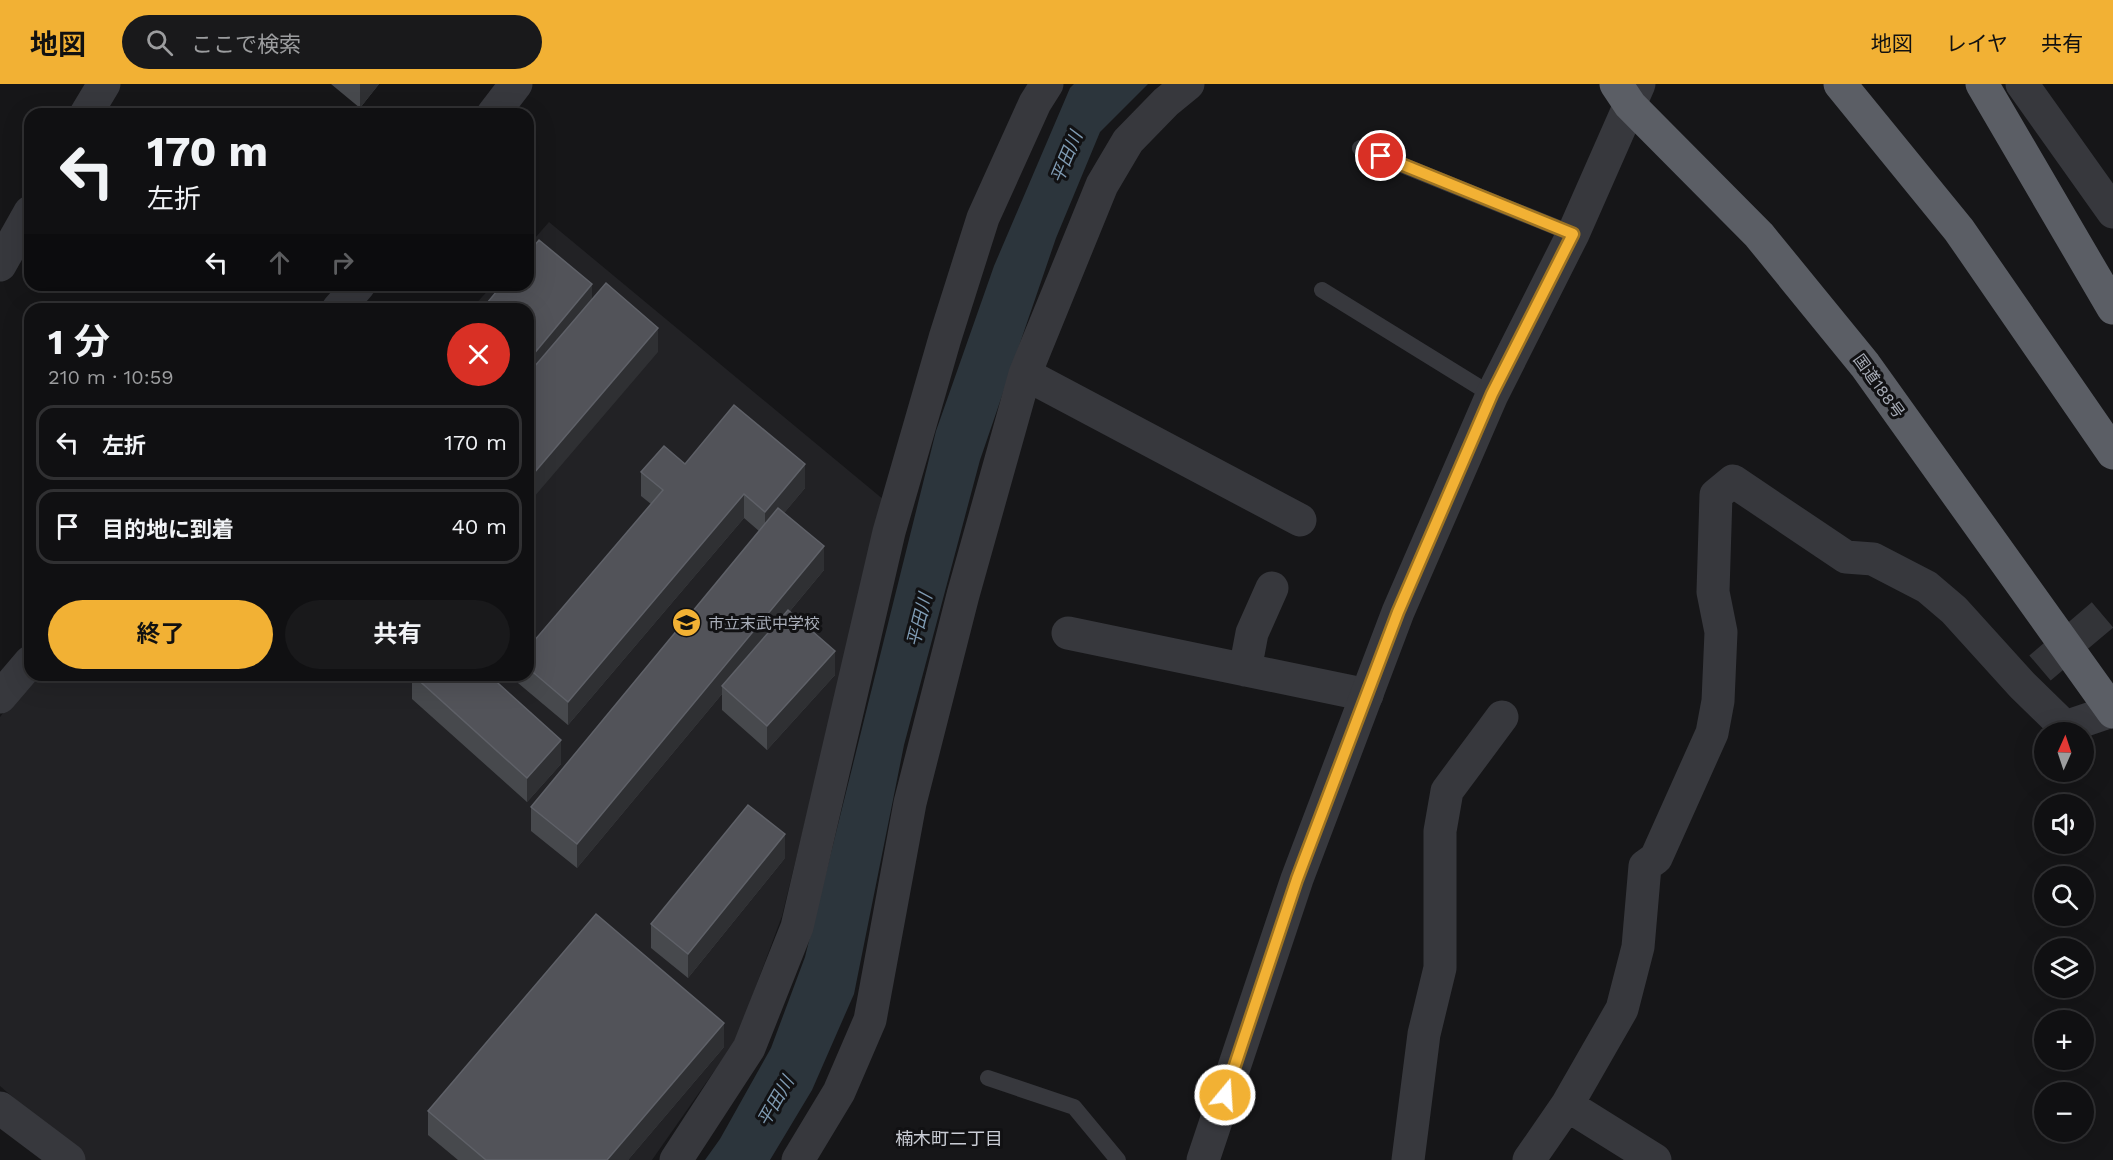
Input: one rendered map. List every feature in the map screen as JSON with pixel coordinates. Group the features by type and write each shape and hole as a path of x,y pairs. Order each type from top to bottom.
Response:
{"highway":[{"path":"1840,84 1959,231 2113,453"},
{"path":"1982,84 2113,308"},
{"name":"国道188号","path":"1628,91 1759,235 1865,365 2112,711"}],"street":[{"path":"90,108 104,84"},
{"path":"498,108 516,84"},
{"path":"676,1160 749,1048 797,927 889,532 945,338 982,218 1035,103 1047,84"},
{"path":"798,1160 839,1092 870,1020 910,803 963,595 1025,374 1102,185 1128,141 1166,102 1188,84"},
{"path":"2022,84 2113,212"},
{"path":"1203,1160 1297,879 1398,612 1492,394 1573,234 1628,91"},
{"path":"0,265 24,223"},
{"path":"343,303 354,291"},
{"path":"1025,374 1300,520"},
{"path":"1529,1160 1567,1105 1622,1009 1638,947 1645,866 1656,858 1712,733 1718,701 1721,632 1713,592 1716,495 1733,481 1846,557 1873,559 1927,587 2031,676 2065,727 2112,711"},
{"path":"1245,670 1252,633 1272,588"},
{"path":"1068,633 1367,695"},
{"path":"0,697 24,669"},
{"path":"1408,1160 1424,1034 1440,968 1440,831 1447,791 1502,717"},
{"path":"1567,1105 1655,1160"},
{"path":"0,1108 69,1160"}],"lane":[{"path":"1360,148 1573,234"},
{"path":"1322,290 1492,394"},
{"path":"988,1078 1074,1107 1118,1160"}],"shaded area":[{"path":"549,222 884,500 782,916 736,1040 652,1160 61,1160 71,1148 0,1086 0,717 27,681 534,681 534,303 476,303 488,291 534,291 534,239"}],"water":[{"name":"平田川","path":"1074,84 1148,84 1100,132 1056,238 980,460 904,745 854,994 812,1090 770,1160 705,1160 720,1139 771,1048 805,957 936,431 994,266 1070,88"}],"building":[{"path":"539,240 592,284 534,354 534,303 487,303 497,291 534,291 534,246"},
{"path":"606,283 658,328 534,473 534,367"},
{"path":"734,405 805,464 765,512 744,494 568,702 534,673 534,641 663,490 641,472 664,446 685,464"},
{"path":"778,508 824,546 577,844 531,807"},
{"path":"788,610 835,651 767,726 722,686"},
{"path":"420,681 496,681 561,740 527,778"},
{"path":"748,805 785,834 688,954 651,924"},
{"path":"596,914 724,1023 607,1160 486,1160 428,1111"}],"tunnel":[{"path":"2040,668 2113,606"}],"place":[{"name":"市立末武中学校","path":"687,623"}],"district":[{"name":"楠木町二丁目","path":"949,1138"}],"route":[{"path":"1225,1095 1297,879 1398,612 1492,394 1573,234 1381,156"}]}
